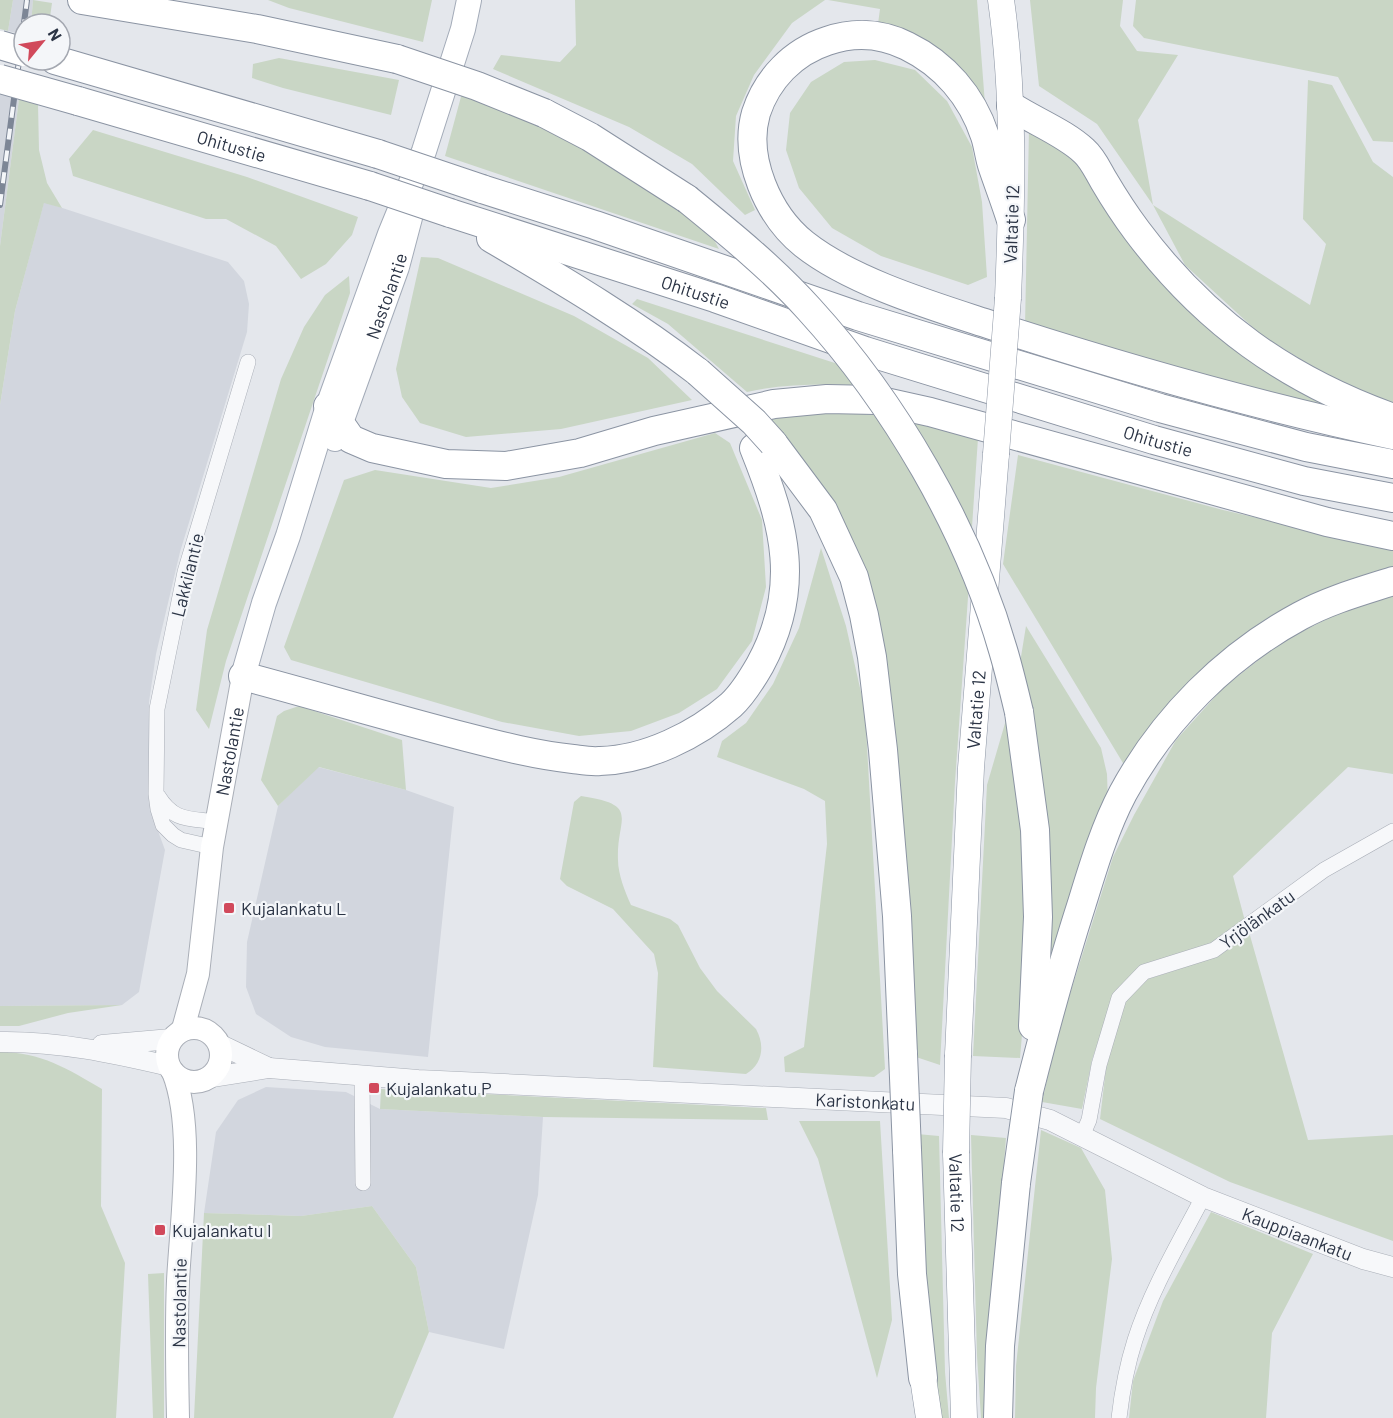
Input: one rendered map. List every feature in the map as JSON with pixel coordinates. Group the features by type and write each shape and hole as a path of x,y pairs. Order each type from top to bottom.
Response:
{"highway":[{"path":"85,0 257,29 398,59 477,86 544,113 590,137 687,200 743,245 809,308 882,400 911,445 960,538 981,587 1003,649 1019,712 1035,830 1038,917 1029,1091 1016,1183 1000,1346 998,1418"},
{"name":"Valtatie 12","path":"964,1418 956,1153 958,1055 971,768 1008,298 1011,220 1011,106 1001,0"},
{"path":"1011,220 991,163 984,134 968,99 947,73 927,55 897,41 872,35 843,36 823,42 787,63 761,98 754,122 753,150 758,176 780,218 802,242 836,267 938,308 1086,356 1318,418 1393,435"},
{"name":"Ohitustie","path":"72,65 378,154 881,323 1160,408 1306,447 1393,464"},
{"name":"Ohitustie","path":"0,80 370,186 715,298 865,351 1154,440 1305,481 1393,498"},
{"path":"1011,106 1069,139 1086,152 1119,207 1156,255 1187,291 1245,343 1331,393 1393,418"},
{"path":"450,213 596,300 653,337 698,372 742,427 764,446 823,510 854,577 872,657 883,750 897,916 912,1274 929,1418"},
{"path":"334,416 351,439 372,448 446,464 506,466 580,453 654,431 774,404 827,399 876,400 930,412 1327,522 1393,536"},
{"path":"243,676 462,736 549,756 599,762 636,755 667,745 702,728 732,704 755,674 771,644 781,610 786,564 783,535 764,446"},
{"path":"1029,1091 1057,982 1094,865 1123,795 1152,746 1219,672 1259,640 1301,615 1348,595 1393,581"}],"main road":[{"name":"Nastolantie","path":"177,1034 198,974 212,847 243,676 264,603 334,416 390,234 424,151 463,30 469,0"},
{"name":"Nastolantie","path":"198,974 213,1038"},
{"path":"198,1028 213,1038 221,1052 218,1067 205,1079 190,1082 171,1069 166,1052 177,1034 198,1028"},
{"name":"Nastolantie","path":"171,1069 180,1096 185,1153 178,1284 178,1418"},
{"name":"Nastolantie","path":"185,1153 205,1079"}],"street":[{"name":"Lakkilantie","path":"212,847 181,840 172,835 163,825 156,794 157,709 185,572 248,363"},
{"path":"156,794 167,811 183,818 217,822"},
{"name":"Yrjölänkatu","path":"1082,1136 1089,1120 1099,1065 1119,998 1144,972 1214,950 1324,870 1393,831"},
{"path":"81,1047 177,1034"},
{"name":"Karistonkatu","path":"213,1038 268,1068"},
{"path":"10,1042 81,1047 171,1069"},
{"name":"Karistonkatu","path":"205,1079 268,1068 362,1076 1006,1108 1050,1120 1203,1197"},
{"path":"362,1076 363,1184"},
{"path":"1119,1418 1123,1386 1135,1340 1160,1280 1203,1197"},
{"name":"Kauppiaankatu","path":"1203,1197 1363,1259 1393,1267"}],"shaded area":[{"path":"13,0 33,0 32,12 12,12 12,32 8,31"},
{"path":"0,94 19,99 0,246"},
{"path":"44,202 228,262 244,281 249,304 247,332 180,552 156,654 149,702 151,812 165,850 139,992 122,1005 0,1006 0,405 15,311"},
{"path":"318,767 406,790 454,807 428,1057 325,1047 291,1037 256,1014 246,987 247,942 278,806"},
{"path":"266,1087 346,1092 380,1109 543,1117 538,1195 504,1349 429,1332 416,1267 372,1206 301,1216 204,1213 216,1132 238,1100"}],"green space":[{"path":"0,0 13,0 8,31 0,29"},
{"path":"33,0 52,3 51,12 32,12"},
{"path":"268,0 432,0 423,42 289,8"},
{"path":"575,0 825,0 792,23 754,75 736,116 733,161 755,210 745,215 692,164 629,127 493,69 501,55 560,62 576,45"},
{"path":"828,0 977,0 986,117 878,24 880,9"},
{"path":"1030,0 1123,0 1120,26 1137,51 1178,55 1138,120 1153,205 1097,124 1039,86"},
{"path":"1136,0 1393,0 1393,142 1373,141 1338,77 1144,38 1133,26"},
{"path":"279,58 399,80 391,115 252,78 253,64"},
{"path":"875,60 915,70 947,101 972,147 982,202 987,277 968,285 881,256 832,228 799,188 786,150 790,113 811,82 844,62"},
{"path":"1308,80 1332,85 1373,162 1393,177 1393,403 1334,380 1260,334 1185,265 1153,205 1310,305 1326,244 1303,219"},
{"path":"462,93 511,112 587,149 651,189 711,234 719,249 445,156"},
{"path":"19,99 38,104 39,150 47,183 62,208 44,203 15,311 0,405 0,246"},
{"path":"1029,129 1080,157 1164,275 1382,423 1025,326"},
{"path":"93,130 247,177 358,217 352,235 326,264 301,279 276,246 226,219 206,219 73,176 69,159"},
{"path":"421,257 438,258 574,316 648,358 692,400 561,429 466,437 420,423 402,397 396,369"},
{"path":"349,276 350,293 226,661 209,729 196,710 207,630 281,379 304,327 325,295"},
{"path":"637,299 841,365 854,385 801,385 747,392 668,324 632,304"},
{"path":"806,412 847,412 881,416 914,470 969,583 955,782 940,1065 913,1056 876,629 764,419"},
{"path":"906,418 978,438 971,542"},
{"path":"715,433 730,443 762,520 766,587 752,641 717,689 679,713 631,731 579,736 502,722 291,660 284,647 344,480 375,470 491,488 559,477"},
{"path":"1018,455 1223,510 1370,544 1393,547 1393,571 1322,595 1126,768 1003,564"},
{"path":"821,548 846,626 865,710 885,1069 874,1077 785,1072 784,1057 804,1047 827,844 825,801 804,789 717,757 722,741 746,723 773,684 799,628"},
{"path":"1393,592 1393,774 1348,767 1233,876 1245,921 1211,947 1114,994 1092,1060 1082,1109 1042,1102 1058,1032 1113,857 1176,740 1223,688 1281,642 1357,604"},
{"path":"1026,626 1101,748 1107,774 1108,803 1042,1000 1019,669"},
{"path":"299,706 402,740 406,790 319,767 278,806 261,780 277,716"},
{"path":"1008,713 1022,797 1030,942 1020,1058 973,1056 987,785"},
{"path":"581,796 612,804 619,809 622,816 618,865 631,905 670,919 678,925 700,968 717,991 756,1029 761,1041 761,1054 756,1065 746,1074 653,1067 658,973 654,954 613,909 567,886 560,879 574,802"},
{"path":"1249,932 1308,1140 1393,1135 1393,1241 1230,1182 1100,1119 1106,1068 1125,1001 1148,979 1219,956"},
{"path":"122,1005 68,1013 19,1026 0,1026 0,1006"},
{"path":"0,1052 41,1058 102,1089 101,1206 125,1263 116,1418 0,1418"},
{"path":"381,1089 766,1108 768,1120 543,1117 380,1109"},
{"path":"799,1121 880,1121 892,1320 877,1378 818,1159"},
{"path":"1041,1130 1081,1148 1105,1190 1112,1259 1096,1388 1095,1418 1015,1418 1016,1366"},
{"path":"917,1134 939,1136 945,1372 949,1418 939,1418 925,1333"},
{"path":"971,1135 1006,1138 991,1333 989,1418 981,1418 977,1356"},
{"path":"372,1206 416,1267 429,1332 393,1418 194,1418 204,1213 301,1216"},
{"path":"1211,1212 1313,1254 1272,1333 1266,1418 1129,1418 1133,1381 1163,1301"},
{"path":"164,1273 164,1418 153,1418 148,1274"}],"railway":[{"path":"0,205 27,0"}],"place":[{"name":"Kujalankatu L","path":"229,908"},
{"name":"Kujalankatu P","path":"374,1088"},
{"name":"Kujalankatu I","path":"160,1230"}]}
